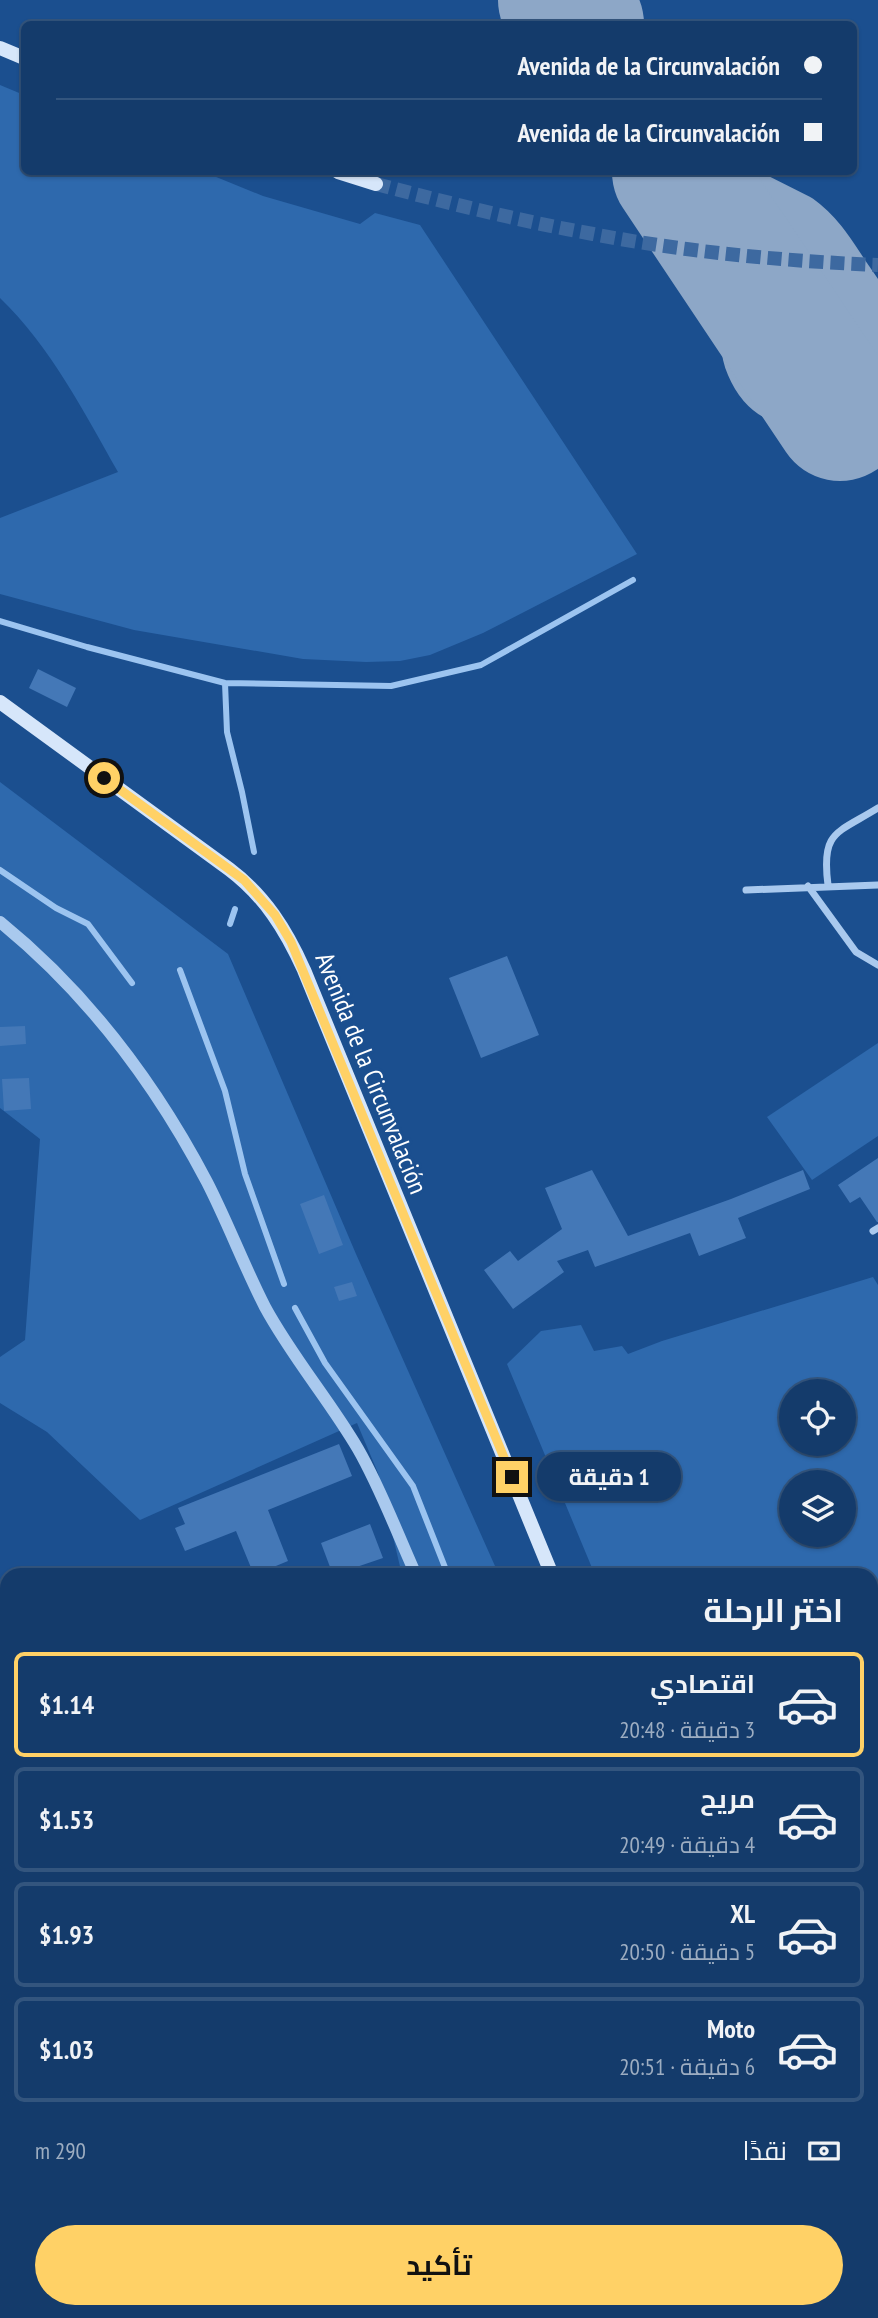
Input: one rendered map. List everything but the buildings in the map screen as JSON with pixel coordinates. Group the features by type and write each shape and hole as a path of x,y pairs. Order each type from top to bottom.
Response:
{"main road":[{"path":"0,48 21,57"},
{"path":"348,175 376,184"},
{"name":"Avenida de la Circunvalación","path":"0,702 229,869 252,888 275,915 304,970 549,1568"}],"street":[{"path":"828,885 825,862 828,845 842,830 878,808"},
{"path":"746,890 878,885"},
{"path":"808,886 856,952 878,965"},
{"path":"0,922 90,1008 152,1088 206,1181 266,1308 358,1450 379,1489 413,1568"}],"shaded area":[{"path":"0,85 21,94 21,175 211,175 263,196 360,224 375,213 420,225 637,554 483,633 430,655 400,661 303,659 134,630 0,594 0,518 118,472 50,358 0,298"},
{"path":"0,782 228,954 356,1254 496,1568 400,1568 378,1473 357,1423 140,1520 47,1432 0,1403 0,1357 25,1340 40,1139 0,1108"},
{"path":"878,1043 878,1136 812,1180 767,1117"},
{"path":"873,1277 878,1285 878,1568 592,1568 507,1364 541,1331 581,1325 594,1351 622,1346 628,1354 662,1341"}],"waterway":[{"path":"0,621 225,683 391,686 481,665 633,580"},
{"path":"225,683 227,732 254,852"},
{"path":"0,870 56,908 88,924 132,983"},
{"path":"230,924 235,909"},
{"path":"180,970 225,1091 245,1174 284,1284"},
{"path":"295,1308 325,1363 413,1486 445,1568"}],"taxiway":[{"path":"709,175 798,220 824,246 859,297 870,318 868,343 859,365 844,383 826,395 805,401 785,398 766,387 748,354 750,298 747,276"}],"runway":[{"path":"563,0 577,21"},
{"path":"679,175 840,416"}],"tunnel":[{"path":"376,184 566,229 664,246 735,255 878,265"}],"route":[{"path":"104,778 244,880 275,915 291,942 512,1477"}]}
